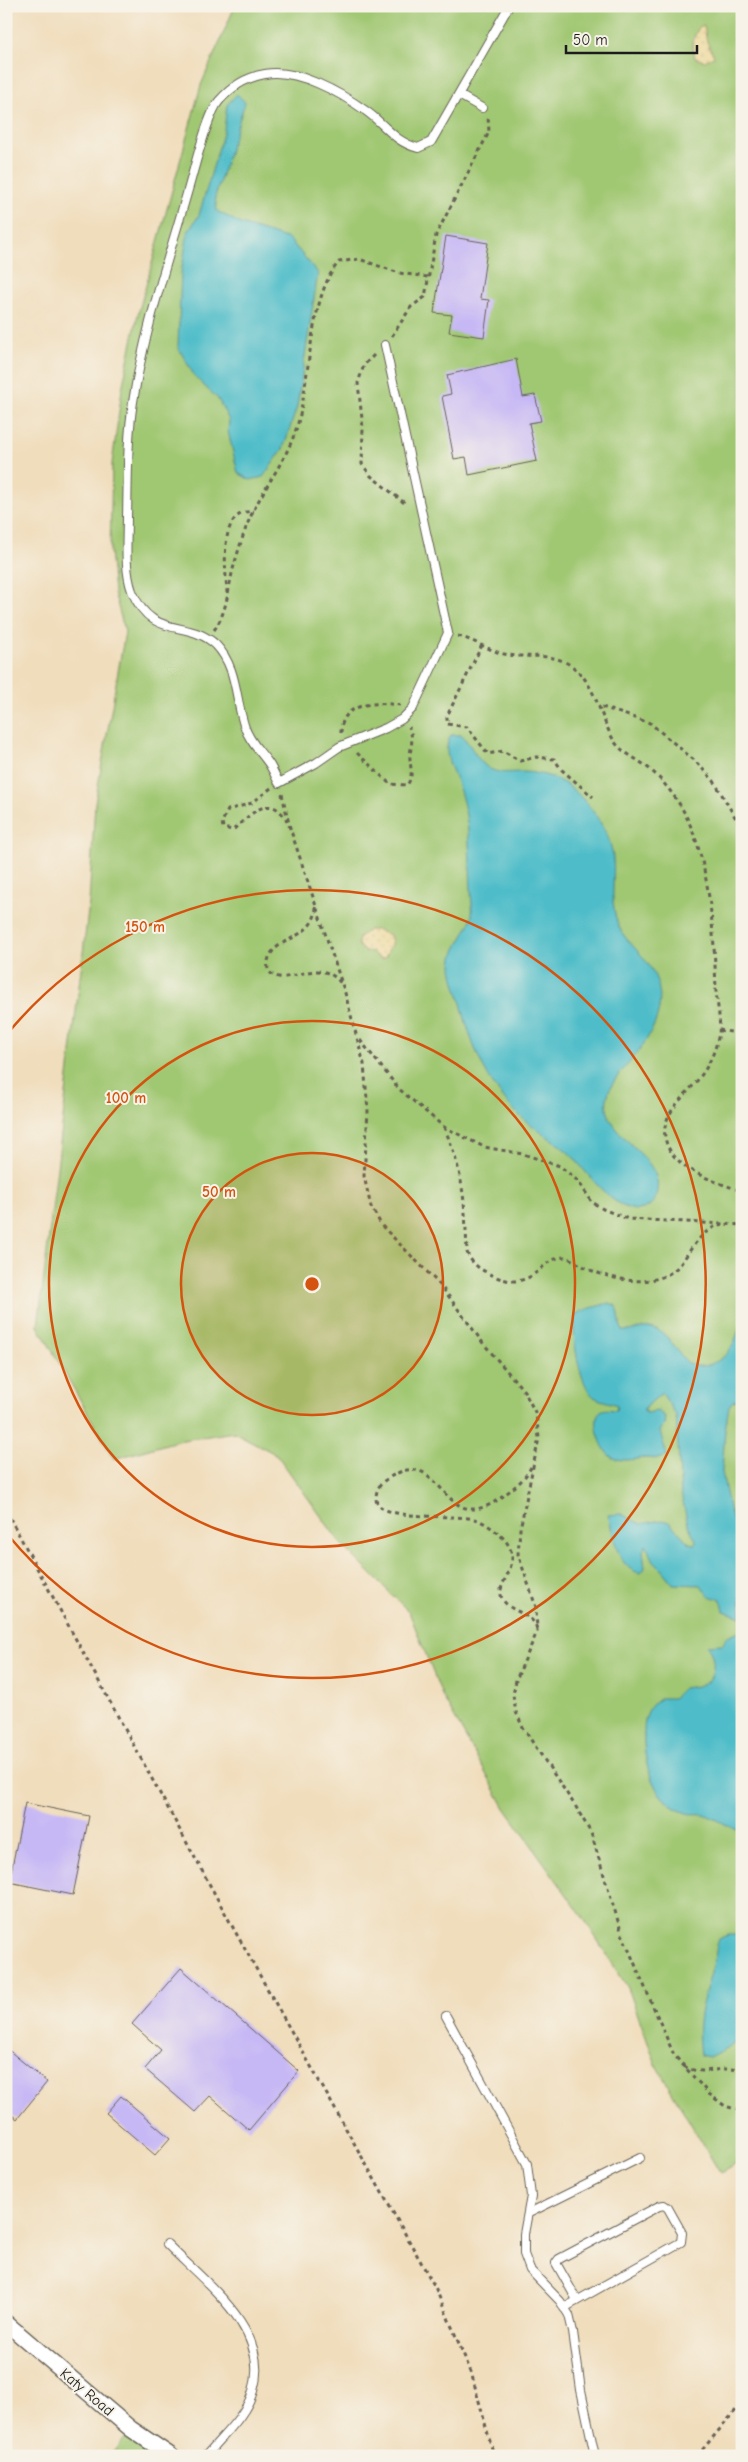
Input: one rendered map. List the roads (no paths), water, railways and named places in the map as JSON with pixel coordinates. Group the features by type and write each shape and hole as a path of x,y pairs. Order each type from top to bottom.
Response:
{"street":[{"name":"Katy Road","path":"6,2323 131,2429 171,2456"}],"lane":[{"path":"385,345 448,633 413,708 404,718 386,728 338,747 316,763 279,783 268,762 254,747 245,729 232,671 226,657 208,639 158,623 148,617 138,605 131,588 127,552 128,460 132,404 144,348 202,143 218,103 239,82 267,73 299,77 333,91 367,112 403,144 418,148 431,142 509,6"},
{"path":"459,95 482,108"},
{"path":"446,2016 527,2164 531,2181 529,2213 524,2234 524,2254 530,2270 569,2316 581,2390 595,2456"},
{"path":"529,2213 640,2158"},
{"path":"564,2308 681,2242 682,2233 668,2208 664,2205 659,2206 559,2259 556,2263 558,2269 577,2300"},
{"path":"167,2244 240,2319 252,2342 257,2366 253,2392 241,2414 206,2456"}],"water":[{"path":"237,94 245,102 215,197 217,211 241,224 289,239 318,273 297,407 283,449 263,477 250,480 238,473 228,431 229,420 218,399 195,377 178,347 181,273 188,232 199,215 224,130 227,105"},
{"path":"451,735 461,735 480,760 491,770 499,772 528,772 543,775 564,783 582,798 595,814 609,840 613,858 613,903 618,924 623,934 653,972 660,1002 651,1031 609,1092 607,1110 614,1125 651,1166 657,1181 654,1200 643,1209 634,1210 624,1207 614,1200 595,1183 574,1158 518,1114 496,1089 480,1061 464,1015 452,968 455,951 468,927 472,909 467,820 462,796 447,754"},
{"path":"609,1303 617,1308 623,1331 644,1328 657,1330 669,1339 685,1360 696,1366 715,1363 725,1355 733,1344 742,1323 742,1399 733,1401 729,1406 722,1472 729,1508 742,1546 741,1617 724,1611 721,1599 713,1598 705,1592 701,1585 673,1584 651,1557 646,1545 643,1551 645,1568 641,1573 627,1565 618,1550 608,1515 621,1514 641,1524 662,1520 669,1522 689,1543 695,1544 696,1540 688,1525 681,1493 676,1415 662,1393 643,1409 646,1413 658,1411 665,1417 664,1425 660,1431 667,1456 659,1458 617,1459 609,1455 601,1443 597,1428 598,1415 604,1410 616,1410 617,1405 594,1397 589,1391 577,1357 574,1322 576,1314"},
{"path":"742,1631 742,1832 703,1814 684,1812 673,1807 665,1800 652,1780 645,1757 644,1745 646,1718 652,1705 661,1698 673,1698 683,1688 697,1686 709,1681 713,1672 713,1663 707,1645 723,1644 726,1637"},
{"path":"729,1935 742,1935 742,2040 709,2057 700,2055 699,2028 701,2007 719,1939"}]}
